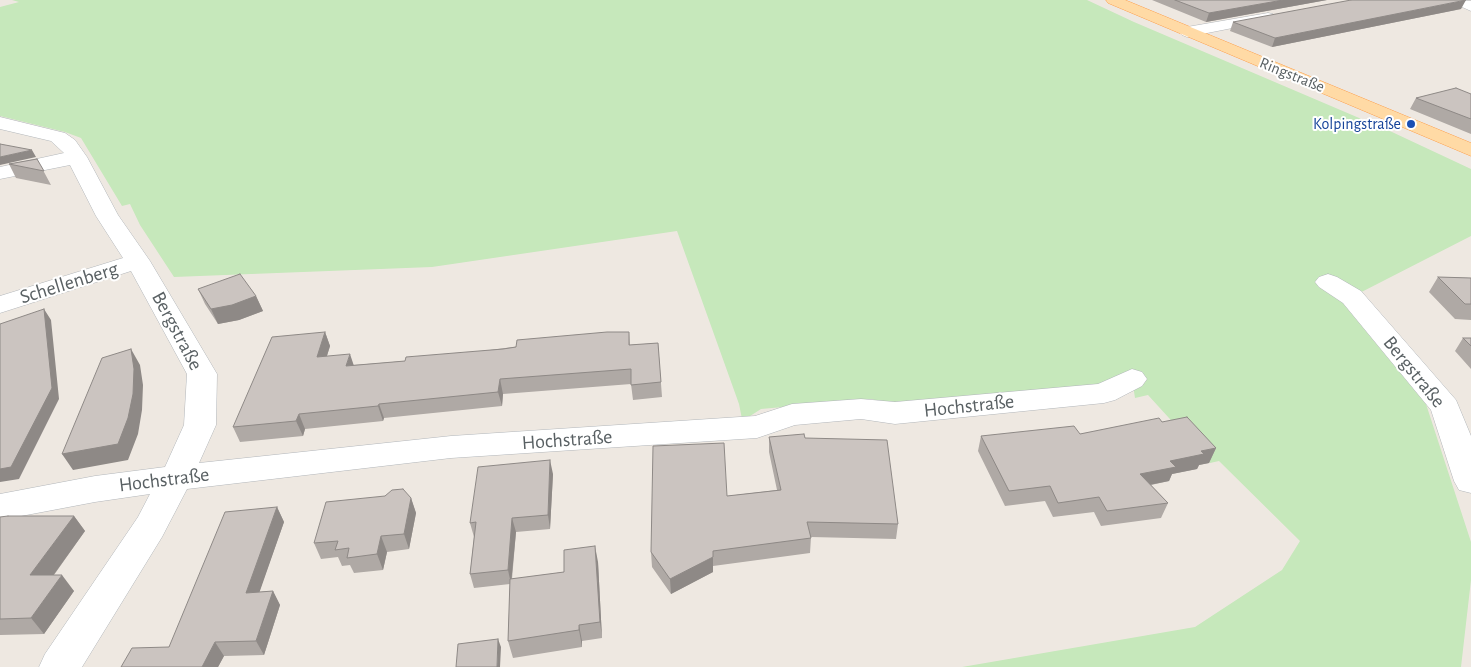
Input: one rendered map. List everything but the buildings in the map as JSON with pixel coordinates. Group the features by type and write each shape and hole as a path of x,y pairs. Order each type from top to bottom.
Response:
{"main road":[{"name":"Ringstraße","path":"1113,0 1471,150"}],"street":[{"path":"1458,0 1471,7"},
{"path":"1186,32 1283,14"},
{"name":"Bergstraße","path":"0,123 58,137 68,144 77,157 107,216 138,261 202,374 200,425 176,478 150,527 59,667"},
{"path":"0,173 77,157"},
{"name":"Schellenberg","path":"0,305 138,261"},
{"name":"Bergstraße","path":"1328,282 1352,297 1445,407 1471,480"},
{"name":"Hochstraße","path":"0,507 95,489 176,478 451,447 757,427 792,415 861,409 895,413 1104,393 1132,379"}],"green space":[{"path":"12,0 1087,0 1134,22 1392,132 1471,169 1471,236 1342,302 1426,404 1471,542 1471,580 1461,667 962,667 1195,627 1282,570 1300,541 1219,461 1210,463 1148,395 1135,398 1133,385 1113,383 886,405 872,399 761,409 742,419 739,404 677,231 432,267 174,277 140,225 130,204 122,206 81,138 65,132 0,116 0,7 19,2"}],"place":[{"name":"Kolpingstraße","path":"1411,124"}]}
